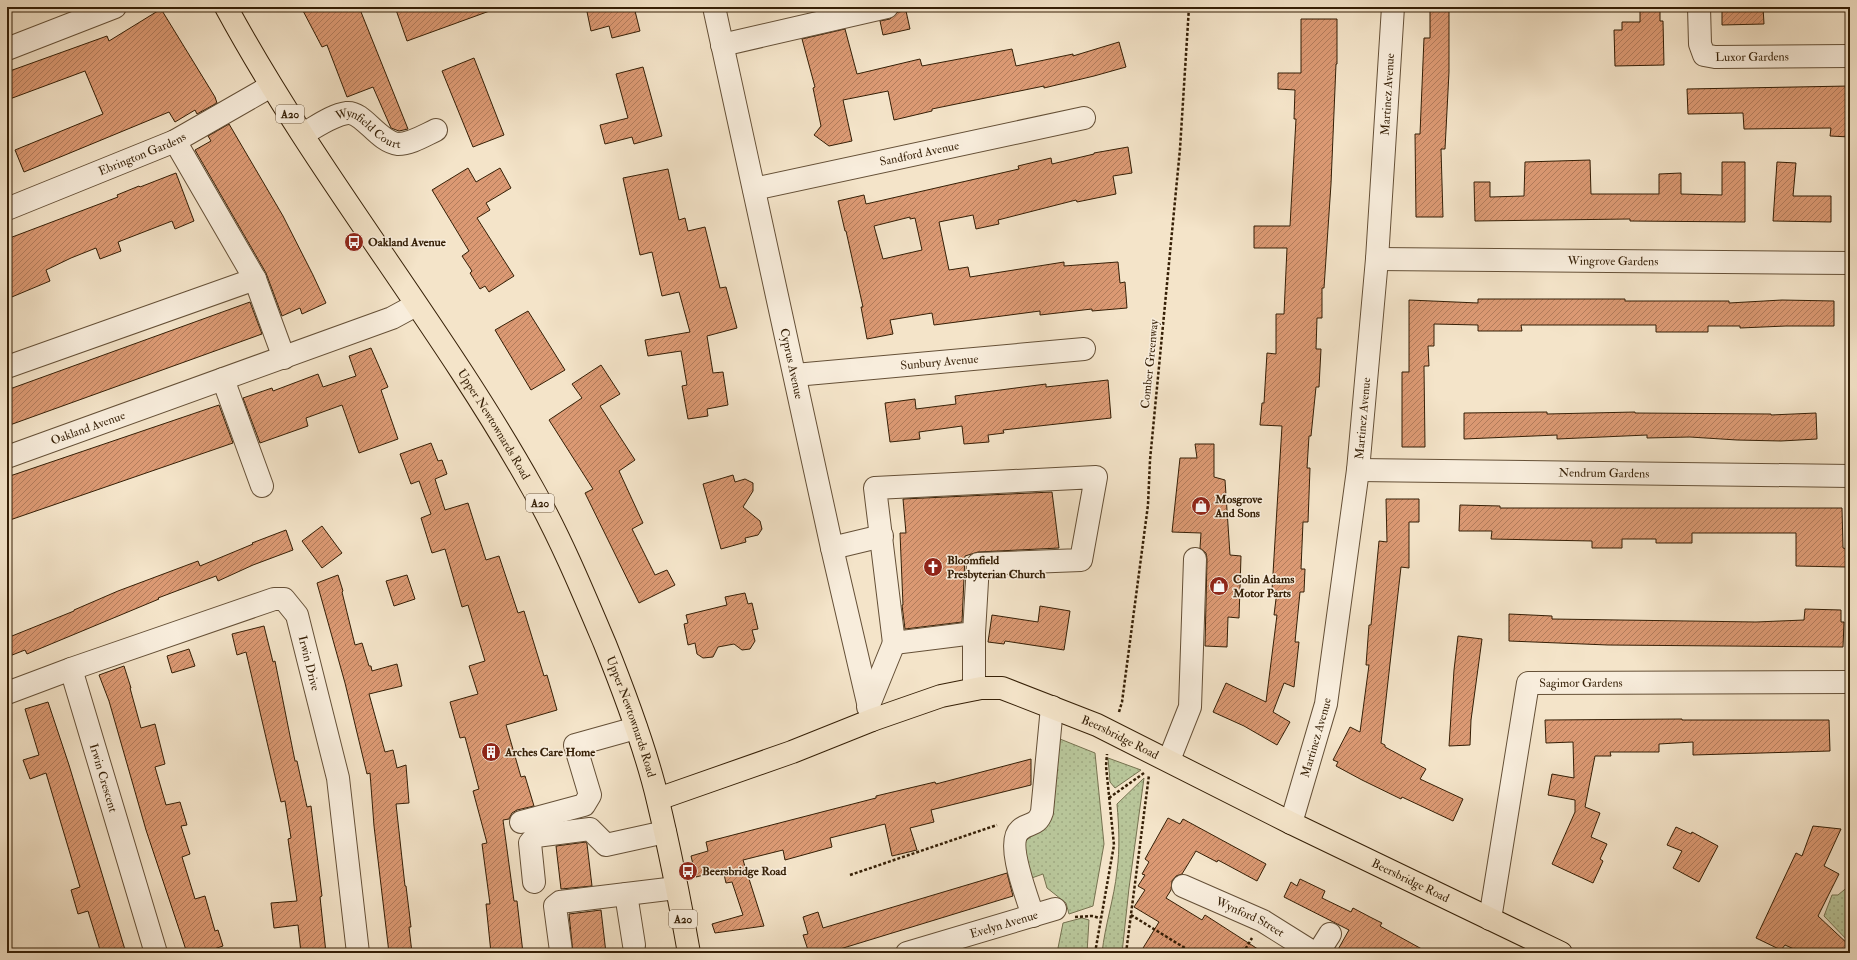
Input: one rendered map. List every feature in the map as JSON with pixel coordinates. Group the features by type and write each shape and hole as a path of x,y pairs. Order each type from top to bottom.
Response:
{"main road":[{"name":"Upper Newtownards Road","path":"226,7 271,86 476,396 533,489 556,532 581,587 621,685 636,728 658,799 689,953"},
{"name":"Beersbridge Road","path":"658,799 792,752 870,713 974,689 1002,688 1097,725 1169,760 1291,823 1561,953"}],"street":[{"path":"7,49 115,7"},
{"name":"Cyprus Avenue","path":"714,7 832,548 870,713"},
{"path":"722,45 887,7"},
{"name":"Martinez Avenue","path":"1291,823 1326,704 1358,470 1377,259 1393,7"},
{"name":"Luxor Gardens","path":"1699,7 1700,44 1704,54 1715,58 1850,56"},
{"name":"Ebrington Gardens","path":"7,209 175,141 271,86"},
{"name":"Wynfield Court","path":"303,134 337,116 349,112 357,115 384,139 398,144 408,142 436,130"},
{"name":"Sandford Avenue","path":"754,190 1084,118"},
{"path":"175,141 255,279 284,358"},
{"name":"Wingrove Gardens","path":"1377,259 1850,263"},
{"path":"7,367 255,279"},
{"name":"Oakland Avenue","path":"7,457 398,316 416,305"},
{"name":"Sunbury Avenue","path":"795,375 1084,349"},
{"path":"224,379 262,486"},
{"name":"Nendrum Gardens","path":"1358,470 1850,476"},
{"path":"870,713 894,643 875,488 1096,477 1081,560 978,564 974,633 974,689"},
{"path":"832,548 882,536"},
{"path":"1169,760 1190,707 1195,559"},
{"name":"Irwin Drive","path":"70,669 274,599 284,599 297,615 338,778 358,953"},
{"path":"894,643 974,633"},
{"path":"7,693 70,669"},
{"name":"Irwin Crescent","path":"70,669 156,953"},
{"name":"Sagimor Gardens","path":"1490,918 1528,682 1850,682"},
{"path":"1033,916 1014,852 1014,841 1019,831 1036,823 1042,812 1052,707"},
{"path":"521,822 584,805 590,795 575,745 636,728"},
{"path":"534,882 530,843 536,836 590,829 606,845 665,832"},
{"name":"Wynford Street","path":"1183,886 1263,921 1314,953"},
{"path":"561,952 555,906 560,902 676,888"},
{"path":"626,894 634,945"},
{"name":"Evelyn Avenue","path":"920,951 1055,909"},
{"path":"1318,953 1330,934"}],"path":[{"name":"Comber Greenway","path":"1118,714 1122,702 1148,505 1150,460 1180,149 1189,7"},
{"path":"1095,953 1114,845 1106,766 1107,753"},
{"path":"1109,799 1150,769 1126,953"},
{"path":"850,875 998,825"},
{"path":"1131,915 1193,953"}],"green space":[{"path":"1055,737 1095,753 1104,844 1093,906 1069,914 1066,903 1047,888 1043,874 1026,880 1020,846 1044,825"},
{"path":"1108,758 1141,770 1115,788 1110,782"},
{"path":"1144,778 1122,953 1102,953 1118,863 1119,838 1117,804"},
{"path":"1850,885 1850,943 1824,916 1832,895 1838,895"},
{"path":"1082,918 1089,920 1087,953 1057,953 1063,923"}],"building":[{"path":"301,7 359,7 408,129 399,131 391,128 373,87 347,97 327,45 322,47"},
{"path":"395,7 495,7 495,9 407,41"},
{"path":"586,7 634,7 640,31 612,38 609,26 591,31"},
{"path":"1430,7 1449,7 1449,72 1445,149 1441,149 1443,217 1416,217 1415,134 1420,134 1424,38 1430,38"},
{"path":"1640,7 1660,7 1660,21 1663,21 1664,65 1615,66 1614,30 1622,30 1622,22 1640,22"},
{"path":"1722,7 1763,7 1764,24 1722,25"},
{"path":"161,9 215,97 217,103 197,114 195,110 175,122 169,112 24,172 15,150 103,114 85,71 7,100 7,72 107,36 109,41"},
{"path":"906,11 910,29 883,35 880,21 890,19 898,12"},
{"path":"1301,19 1337,19 1337,64 1331,184 1324,288 1322,288 1322,318 1317,318 1316,349 1321,349 1319,387 1316,387 1311,436 1309,436 1307,468 1310,468 1308,522 1303,522 1301,569 1305,569 1304,592 1300,592 1295,642 1299,642 1294,687 1284,683 1273,712 1290,722 1277,745 1244,726 1213,712 1226,683 1266,702 1277,615 1274,615 1277,591 1272,590 1282,426 1260,425 1262,403 1264,403 1267,353 1276,354 1276,314 1284,314 1287,248 1254,248 1254,226 1290,226 1296,119 1294,119 1295,90 1278,89 1278,73 1301,73"},
{"path":"845,29 857,74 920,59 922,66 1012,49 1016,66 1073,54 1073,56 1119,42 1126,67 1044,88 1044,86 932,109 932,111 894,120 888,91 843,100 852,141 829,146 814,135 821,126 813,88 815,87 802,39"},
{"path":"474,58 504,135 473,147 442,71"},
{"path":"643,67 662,136 634,144 632,137 605,144 600,125 628,118 616,74"},
{"path":"1850,86 1850,137 1830,136 1831,128 1744,129 1743,113 1688,114 1687,89"},
{"path":"229,124 283,216 326,303 302,314 300,308 282,316 266,273 195,150 211,141 208,136"},
{"path":"1128,147 1132,173 1113,176 1116,194 1077,202 1076,200 998,220 999,224 976,229 973,215 939,222 949,270 968,267 970,277 1064,262 1064,266 1118,262 1120,283 1125,282 1127,308 1092,311 1092,309 1040,315 1040,311 934,325 932,313 890,320 893,334 867,339 861,307 863,307 838,201 864,195 866,204 1019,169 1018,166 1051,158 1052,164 1094,153","holes":["910,217 910,219 915,218 922,250 883,259 874,226"]},
{"path":"1590,160 1591,194 1659,194 1659,174 1681,173 1681,194 1722,195 1722,162 1745,162 1745,222 1630,221 1630,219 1475,221 1474,182 1490,182 1490,197 1524,196 1525,162"},
{"path":"1777,162 1796,163 1793,196 1831,196 1831,222 1773,221"},
{"path":"468,168 476,182 500,168 511,188 486,203 490,210 477,218 514,276 489,292 485,286 480,289 470,273 472,271 462,256 469,251 432,190"},
{"path":"668,169 679,220 685,218 688,231 705,227 720,288 726,287 737,328 707,336 713,373 723,372 728,405 707,409 708,416 688,419 682,386 687,385 681,351 648,356 645,340 690,332 679,292 662,296 652,252 640,255 623,178"},
{"path":"176,173 194,221 175,229 172,221 118,242 121,251 100,259 96,248 71,258 46,270 50,281 7,299 7,239 118,197 117,195 139,186 140,187"},
{"path":"1478,299 1625,299 1625,301 1729,301 1729,303 1782,300 1834,301 1834,326 1740,328 1740,326 1708,326 1708,332 1656,332 1656,325 1521,325 1522,331 1478,331 1478,325 1434,324 1434,346 1428,346 1429,366 1424,366 1425,447 1402,447 1402,372 1409,372 1409,300 1478,303"},
{"path":"250,302 262,334 7,426 7,390"},
{"path":"528,311 565,370 531,390 495,330"},
{"path":"371,348 388,387 381,390 398,439 359,453 342,405 306,418 308,426 260,443 243,398 272,388 273,391 318,374 323,387 356,376 349,356"},
{"path":"601,365 620,394 600,406 635,460 619,471 643,523 632,529 655,575 667,570 675,585 639,603 585,493 593,489 549,420 582,398 572,384"},
{"path":"1108,380 1111,418 1003,430 1004,433 988,435 989,442 964,444 962,426 919,432 920,439 890,442 885,403 915,399 916,409 956,404 955,396 1046,384 1046,387"},
{"path":"219,405 233,443 7,521 7,477"},
{"path":"1547,412 1547,414 1635,412 1771,415 1816,413 1817,439 1781,441 1690,437 1647,438 1647,435 1557,439 1557,435 1464,439 1464,413"},
{"path":"431,443 438,461 442,460 447,474 435,479 445,510 468,503 486,560 499,556 518,613 524,611 544,676 547,675 557,710 506,725 521,777 525,776 534,806 517,810 512,813 509,819 503,820 514,901 517,901 523,953 491,953 486,904 490,904 482,844 487,843 473,791 479,789 465,737 460,738 450,702 478,694 469,666 485,661 468,605 462,607 445,549 432,553 421,518 431,514 419,481 411,484 400,454"},
{"path":"1195,444 1214,444 1214,477 1225,480 1230,555 1241,556 1239,618 1228,617 1227,647 1205,646 1207,559 1206,553 1200,548 1201,533 1172,532 1180,458 1197,458"},
{"path":"733,475 735,482 745,479 753,483 753,491 743,507 760,521 762,529 758,535 745,538 746,542 721,549 703,484"},
{"name":"Bloomfield Presbyterian Church","path":"1052,492 1059,548 978,552 965,556 962,622 905,629 902,605 900,533 906,533 903,499"},
{"path":"1386,499 1419,499 1419,522 1409,522 1409,568 1401,567 1381,743 1385,745 1385,747 1426,769 1420,779 1463,799 1453,821 1402,797 1401,799 1362,780 1336,766 1338,762 1333,760 1350,727 1360,732 1369,665 1366,665 1369,625 1371,625 1379,541 1387,542"},
{"path":"1460,505 1500,506 1500,508 1842,508 1843,548 1847,549 1846,567 1796,566 1796,533 1692,533 1692,543 1656,543 1656,539 1622,539 1622,548 1592,548 1592,541 1491,539 1492,531 1459,531"},
{"path":"322,526 342,553 322,568 302,541"},
{"path":"286,530 293,550 253,565 218,581 216,576 158,598 159,599 27,654 25,650 7,657 7,638 74,611 118,591 198,561 200,566"},
{"path":"338,575 355,645 362,643 372,671 397,664 402,686 369,694 385,752 393,750 397,768 406,765 409,803 396,804 411,927 409,927 412,953 389,953 374,826 370,773 367,774 345,683 317,583"},
{"path":"407,575 415,599 394,606 386,581"},
{"path":"745,593 748,604 752,603 758,629 752,630 755,641 750,649 742,650 734,644 718,647 713,657 703,658 697,654 695,643 688,645 684,624 688,623 686,615 727,605 725,597"},
{"path":"1040,606 1070,611 1064,650 1005,641 1004,644 988,642 992,615 1038,622"},
{"path":"1805,609 1841,610 1841,622 1844,622 1843,647 1608,645 1509,641 1509,614 1552,616 1552,619 1756,622 1804,620"},
{"path":"264,626 273,662 275,661 295,761 297,761 307,807 311,806 322,896 320,897 326,953 301,953 298,925 274,928 271,903 297,901 288,839 291,838 285,801 281,802 246,652 237,655 232,634"},
{"path":"1458,636 1482,639 1471,720 1470,745 1449,746 1454,670"},
{"path":"189,649 195,666 172,673 167,656"},
{"path":"124,666 141,728 155,724 165,764 155,767 166,805 180,802 187,825 181,826 190,854 182,857 195,899 205,896 215,931 218,930 223,946 202,953 187,953 146,830 109,701 99,675"},
{"path":"48,702 69,765 126,953 101,953 88,911 78,914 71,890 80,887 46,773 30,779 23,760 39,755 25,709"},
{"path":"1545,720 1829,720 1830,751 1693,755 1693,742 1659,744 1659,752 1610,752 1611,756 1595,756 1585,807 1600,813 1591,837 1607,844 1600,859 1603,861 1593,883 1552,864 1575,812 1575,800 1548,795 1552,774 1574,778 1573,742 1546,743"},
{"path":"1031,759 1031,785 931,810 934,822 910,828 917,850 892,856 885,824 830,838 832,847 785,860 783,850 743,860 764,926 715,933 712,924 743,915 732,882 726,883 723,870 696,877 691,856 708,851 706,842 876,798 876,796 935,782 936,784"},
{"path":"1168,818 1180,824 1183,819 1266,864 1257,881 1218,860 1217,862 1196,851 1182,874 1176,876 1172,881 1171,890 1166,898 1202,920 1205,915 1264,953 1140,953 1159,922 1134,907 1145,890 1138,886 1145,875 1142,874 1149,862 1145,859"},
{"path":"1813,826 1841,829 1824,866 1839,874 1818,916 1850,946 1850,953 1803,953 1785,945 1781,950 1756,938 1796,853 1802,856"},
{"path":"1676,827 1691,834 1692,832 1718,846 1699,882 1673,868 1682,851 1667,845"},
{"path":"586,842 592,886 561,889 556,846"},
{"path":"1007,873 1013,896 827,953 809,953 803,935 808,934 803,917 818,912 823,928"},
{"path":"1300,879 1325,891 1322,898 1351,912 1353,908 1382,923 1380,926 1429,953 1336,953 1349,930 1284,897 1291,882 1297,886"},
{"path":"601,910 606,953 573,953 569,914"}],"place":[{"name":"Oakland Avenue","path":"354,242"},
{"name":"Mosgrove And Sons","path":"1201,506"},
{"name":"Bloomfield Presbyterian Church","path":"933,567"},
{"name":"Colin Adams Motor Parts","path":"1219,586"},
{"name":"Arches Care Home","path":"491,752"},
{"name":"Beersbridge Road","path":"688,871"}]}
